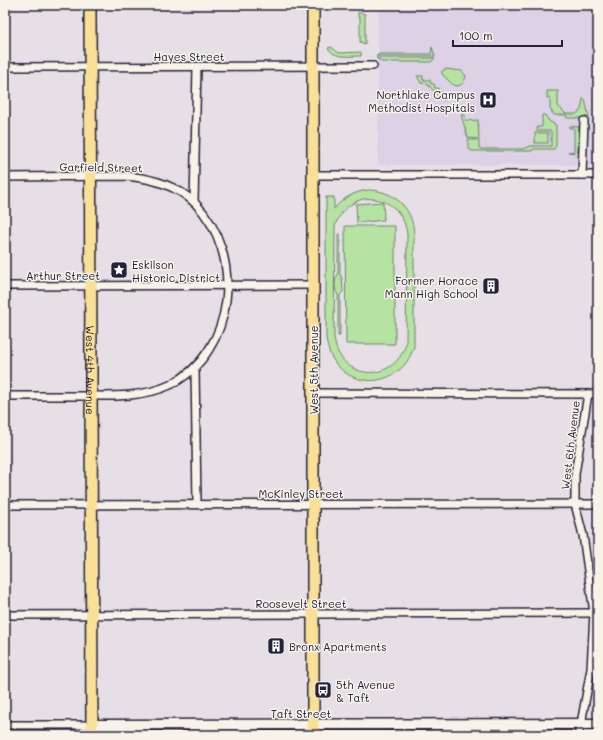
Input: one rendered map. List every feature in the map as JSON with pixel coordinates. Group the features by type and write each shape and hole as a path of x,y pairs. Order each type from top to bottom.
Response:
{"main road":[{"name":"West 4th Avenue","path":"90,5 92,730"},
{"name":"West 5th Avenue","path":"312,5 313,730"}],"street":[{"name":"Hayes Street","path":"5,67 373,66"},
{"path":"194,202 197,67"},
{"path":"582,175 584,121"},
{"path":"313,175 598,175"},
{"name":"Garfield Street","path":"5,177 135,177 156,181 178,191 194,202 207,218 219,241 224,263 226,286 225,311 218,336 195,368"},
{"name":"Arthur Street","path":"5,286 313,285"},
{"path":"5,396 91,396 150,392 169,385 195,368"},
{"path":"195,368 197,504"},
{"path":"313,393 598,394"},
{"name":"West 6th Avenue","path":"578,735 591,669 596,613 583,535 575,504 575,474 588,394"},
{"name":"McKinley Street","path":"5,505 598,504"},
{"name":"Roosevelt Street","path":"5,615 596,613"},
{"name":"Taft Street","path":"5,725 92,730 313,730 598,724"}],"shaded area":[{"name":"Northlake Campus Methodist Hospitals","path":"378,5 598,5 598,165 378,165"}],"green space":[{"path":"358,12 365,14 365,44 360,42 360,17 358,17"},
{"path":"331,47 339,53 361,52 361,56 334,54 328,48"},
{"path":"432,47 435,56 376,56 380,54 431,54"},
{"path":"376,58 435,58 431,62 382,62"},
{"path":"445,69 462,71 466,76 464,82 459,86 453,85 442,74 442,71"},
{"path":"417,76 423,76 423,80 430,80 431,84 434,84 435,88 438,88 439,92 442,92 443,96 446,96 444,101 427,84 421,83"},
{"path":"547,91 558,91 558,106 566,114 576,114 581,110 583,99 585,99 589,118 567,118 566,115 554,115 550,109 550,98 547,98"},
{"path":"461,115 465,115 466,121 478,120 479,139 468,138"},
{"path":"542,115 545,115 549,121 556,125 556,146 554,149 533,149 532,151 472,151 469,149 468,140 479,140 479,148 481,149 523,149 531,146 551,146 551,131 537,131 537,127 542,127"},
{"path":"570,126 579,127 578,151 576,153 568,152 574,151 574,128 569,128"},
{"path":"535,133 548,133 548,143 535,143"},
{"path":"368,190 386,193 400,202 410,216 414,234 414,347 406,363 394,374 380,380 366,380 351,376 339,368 330,354 326,337 326,197 334,197 334,209 337,205 353,194","holes":["363,199 379,200 393,207 403,219 407,235 406,344 399,358 390,367 378,372 366,372 355,369 345,362 337,351 334,336 335,226 342,212 349,206"]},
{"path":"383,202 384,220 357,223 356,204"},
{"path":"345,226 395,226 395,344 346,344"},
{"path":"338,234 340,234 340,274 342,278 343,292 340,295 340,336 338,336 338,295 335,285 338,274"}],"place":[{"name":"Northlake Campus Methodist Hospitals","path":"488,100"},
{"name":"Eskilson Historic District","path":"119,270"},
{"name":"Former Horace Mann High School","path":"491,286"},
{"name":"Bronx Apartments","path":"276,646"},
{"name":"5th Avenue & Taft","path":"323,690"}]}
